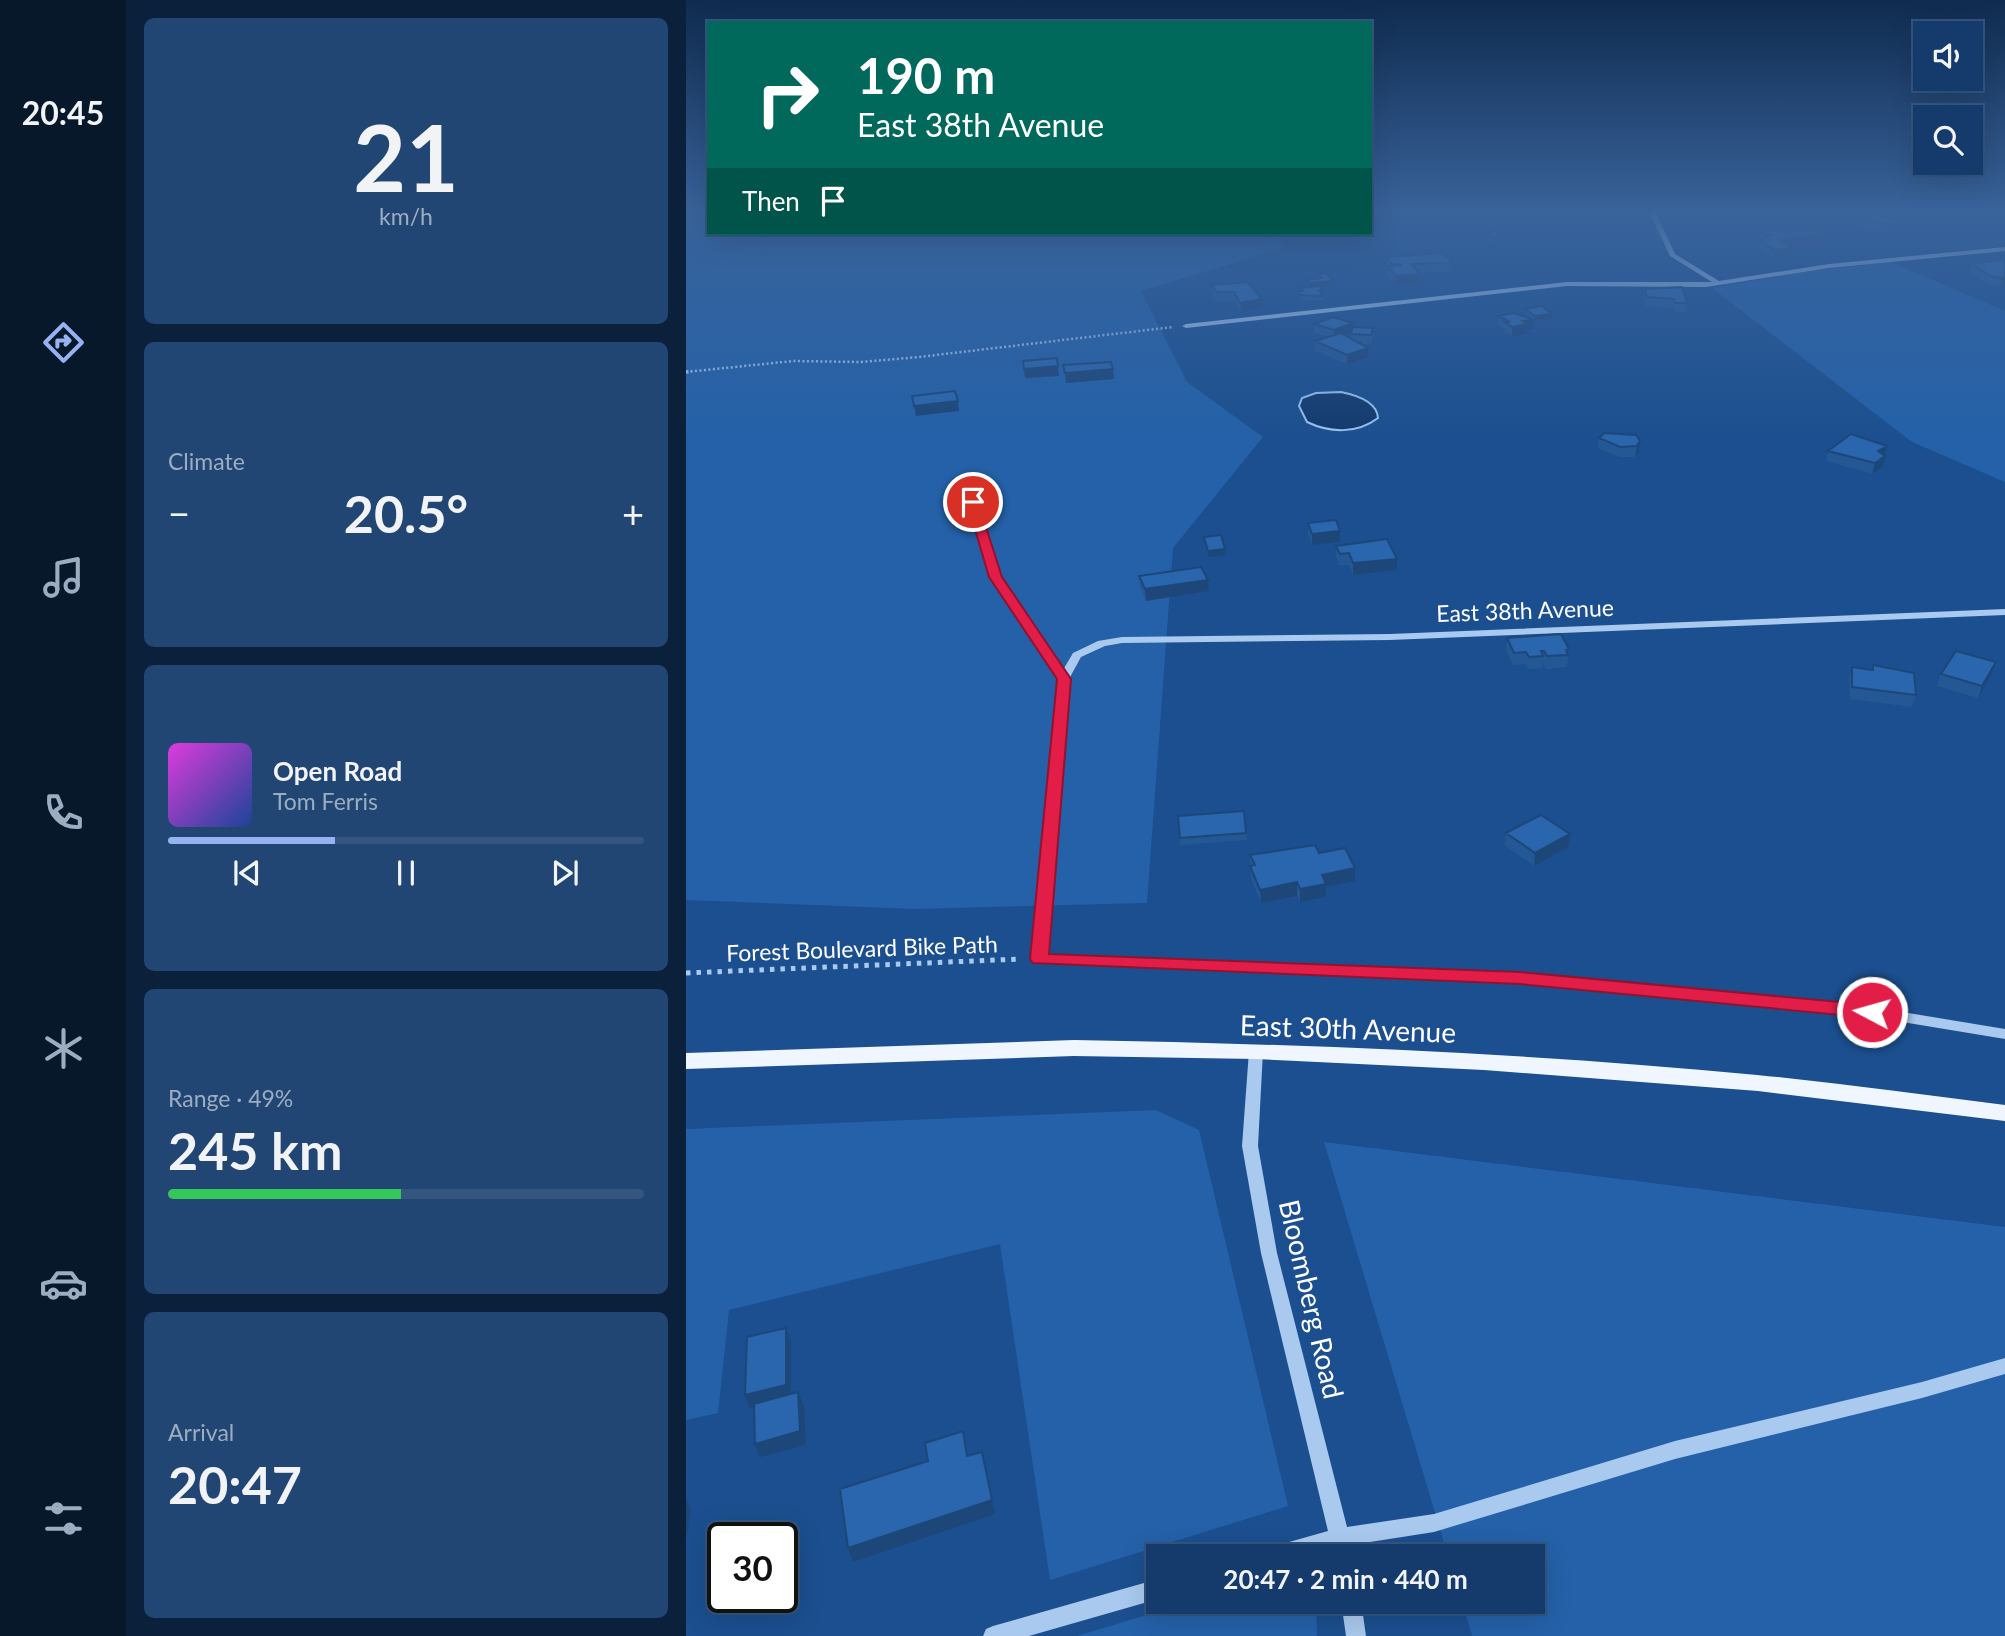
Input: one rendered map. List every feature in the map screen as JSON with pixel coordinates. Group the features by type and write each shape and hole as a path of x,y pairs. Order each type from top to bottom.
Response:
{"main road":[{"name":"East 30th Avenue","path":"686,1061 1074,1048 1256,1051 1484,1062 1744,1082 2005,1113"}],"street":[{"path":"1186,326 1537,287"},
{"path":"973,502 996,577 1064,679 1039,959 1520,978 1872,1012 2005,1034"},
{"name":"East 38th Avenue","path":"1064,679 1077,655 1102,643 1122,639 1390,637 2005,612"},
{"name":"Bloomberg Road","path":"1256,1051 1250,1146 1269,1253 1342,1544"},
{"path":"1351,1544 1434,1523 1675,1450 1922,1390 2005,1366"},
{"path":"993,1636 1146,1592"},
{"path":"1353,1614 1356,1636"}],"path":[{"path":"686,372 793,361 861,362 919,357 1186,326"},
{"name":"Forest Boulevard Bike Path","path":"686,973 1039,959"}],"shaded area":[{"path":"686,287 1153,287 1141,291 1187,382 1263,437 1173,548 1147,903 914,909 686,900"},
{"path":"1950,287 2005,311 2005,482 1912,442 1712,288"},
{"path":"1341,392 1370,403 1378,418 1361,427 1343,430 1307,422 1299,406 1302,398 1316,393"},
{"path":"1156,1110 1199,1130 1288,1506 1166,1544 1146,1544 1146,1550 1050,1580 1000,1244 729,1310 718,1413 686,1420 686,1129"},
{"path":"1324,1142 2005,1227 2005,1636 1472,1636 1466,1614 1545,1614 1545,1544 1444,1544"},
{"path":"1150,1614 1316,1614 1317,1636 1077,1636"}],"building":[{"path":"1213,287 1252,287 1262,299 1240,303 1234,292 1217,292"},
{"path":"1321,287 1323,289 1319,290 1324,296 1301,295 1298,291 1303,291 1300,288"},
{"path":"1682,287 1687,303 1647,297 1645,289"},
{"path":"1542,306 1552,314 1535,316 1525,309"},
{"path":"1514,313 1534,320 1523,321 1528,324 1512,327 1505,322 1510,322 1498,316"},
{"path":"1333,317 1353,323 1334,330 1314,324"},
{"path":"1353,327 1373,328 1371,335 1351,334"},
{"path":"1341,333 1368,348 1347,355 1315,341"},
{"path":"1057,358 1058,366 1024,369 1023,361"},
{"path":"1111,362 1113,369 1065,373 1063,365"},
{"path":"955,391 958,401 914,406 912,396"},
{"path":"1604,433 1636,435 1640,441 1637,446 1620,447 1599,438"},
{"path":"1851,434 1887,446 1878,451 1885,456 1875,463 1828,451"},
{"path":"1336,520 1340,531 1312,534 1308,523"},
{"path":"1221,535 1225,549 1208,551 1204,537"},
{"path":"1387,539 1397,559 1353,563 1349,553 1340,554 1336,546"},
{"path":"1201,567 1208,580 1145,589 1139,576"},
{"path":"1561,634 1569,649 1566,650 1568,655 1547,656 1541,651 1543,656 1529,657 1526,652 1514,653 1507,638"},
{"path":"1956,651 1996,662 1982,686 1941,674"},
{"path":"1873,665 1914,673 1916,695 1852,687 1852,667 1873,670"},
{"path":"1244,811 1246,833 1180,838 1178,816"},
{"path":"1541,815 1570,834 1535,853 1506,833"},
{"path":"1315,845 1319,853 1345,848 1355,868 1322,875 1326,884 1300,889 1297,882 1260,890 1250,866 1255,865 1250,855"},
{"path":"786,1328 786,1385 745,1395 747,1337"},
{"path":"798,1392 800,1431 755,1444 754,1404"},
{"path":"963,1431 967,1456 982,1452 992,1500 848,1548 840,1489 928,1461 925,1443"}],"route":[{"path":"973,502 996,577 1064,679 1039,959 1520,978 1872,1012"}]}
